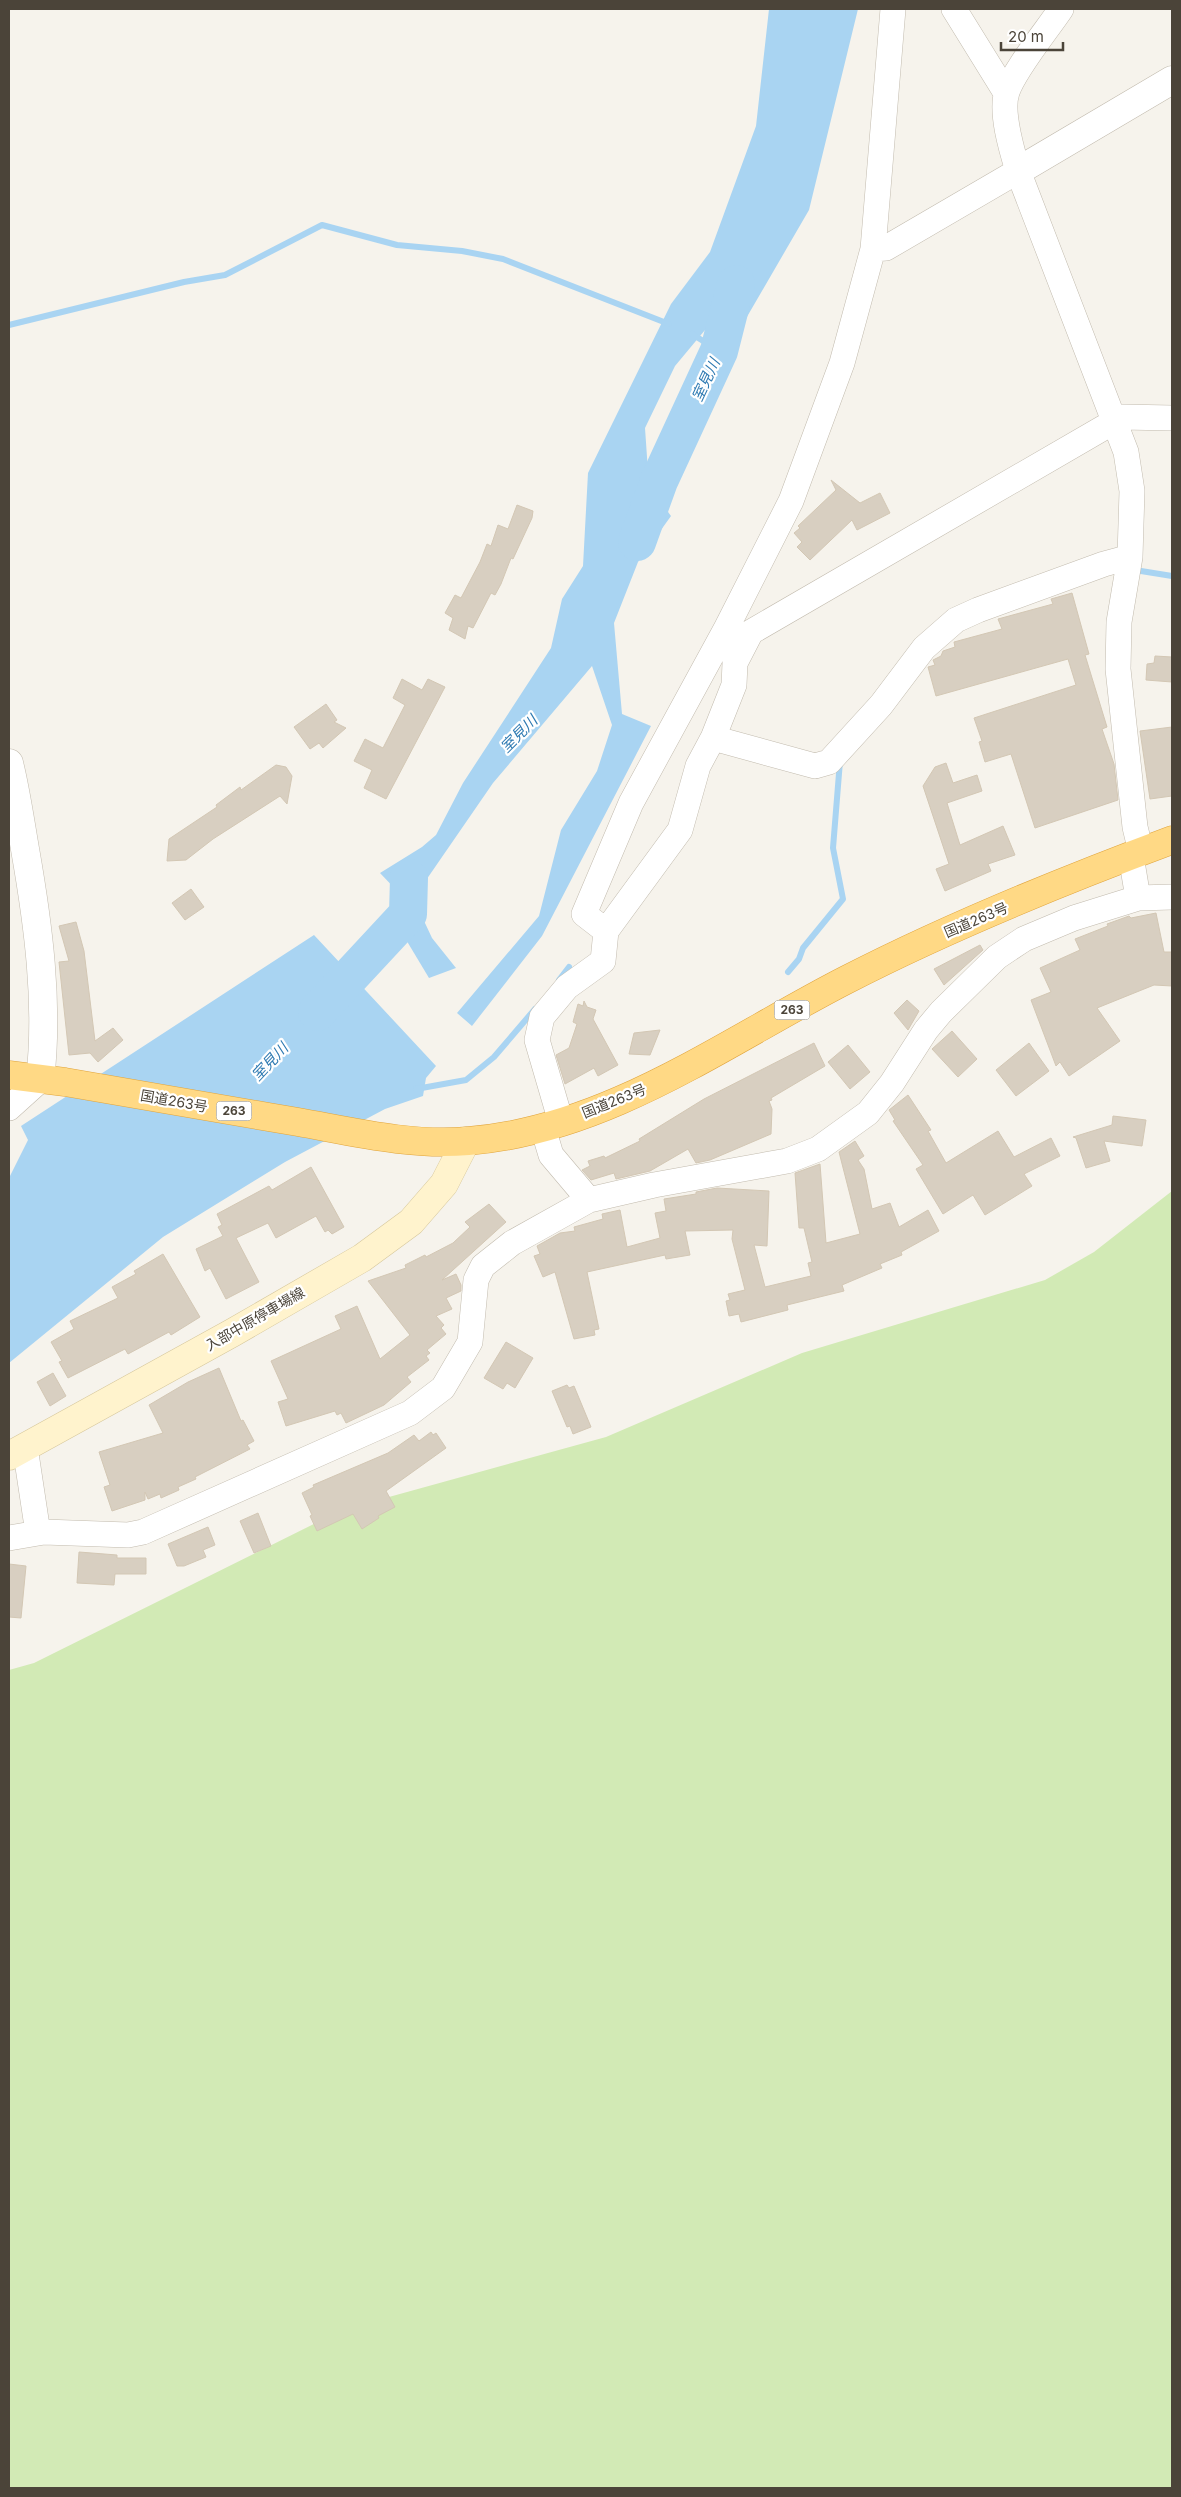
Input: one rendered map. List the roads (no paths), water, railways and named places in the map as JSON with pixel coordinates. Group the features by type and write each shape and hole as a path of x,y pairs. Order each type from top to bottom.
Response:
{"highway":[{"name":"国道263号","path":"9,1075 52,1080 404,1141 466,1141 512,1136 552,1125 661,1082 846,980 957,927 1136,871 1172,840"}],"main road":[{"name":"入部中原停車場線","path":"17,1451 232,1333 362,1258 411,1222 444,1184 466,1141"}],"street":[{"path":"606,931 584,914 631,804 727,628 792,501 842,363 874,248 893,9"},
{"path":"954,9 1006,93"},
{"path":"1062,9 1014,78 1006,93 1006,125 1018,171 1126,452 1132,491 1130,556 1119,622 1118,669 1135,827 1136,871"},
{"path":"874,248 886,248 1172,80"},
{"path":"589,1200 551,1154 552,1125 537,1040 542,1017 567,986 603,960 606,931 680,830 698,766 713,738 734,685 735,664 751,632 1122,417 1172,418"},
{"path":"713,738 816,766 829,762 881,705 924,648 956,620 1077,573 1130,556"},
{"path":"9,763 34,900 40,970 43,1054 52,1080 9,1108"},
{"path":"1136,871 1172,896"},
{"path":"9,1538 38,1533 128,1535 143,1532 410,1413 443,1388 470,1342 476,1280 484,1266 512,1242 589,1200 654,1185 787,1161 818,1149 868,1113 892,1084 926,1030 941,1012 998,957 1024,939 1074,918 1136,871"},
{"path":"17,1451 38,1533"}],"water":[{"path":"769,9 858,9 809,210 730,346 715,318 675,366 645,428 649,486 671,516 638,562 614,623 622,714 651,726 542,936 472,1026 457,1013 539,916 561,830 597,771 612,725 592,666 493,783 422,886 418,908 432,938 456,968 429,978 390,913 400,894 380,873 422,847 436,835 463,783 551,648 562,599 583,566 588,473 671,304 710,252 756,126"},
{"path":"314,935 436,1066 426,1078 423,1096 385,1109 285,1162 163,1237 9,1363 9,1178 28,1140 21,1126"}],"waterway":[{"path":"9,325 184,282 225,275 322,225 397,245 462,251 503,259 669,324"},
{"name":"室見川","path":"637,542 659,481 719,351 736,284"},
{"path":"692,334 719,351"},
{"path":"1141,571 1172,576"},
{"path":"788,972 799,959 803,948 843,899 833,848 840,761"},
{"name":"室見川","path":"317,1012 408,914 409,878"},
{"path":"559,980 569,967"},
{"path":"416,1089 466,1080 494,1057 535,1009"}]}
